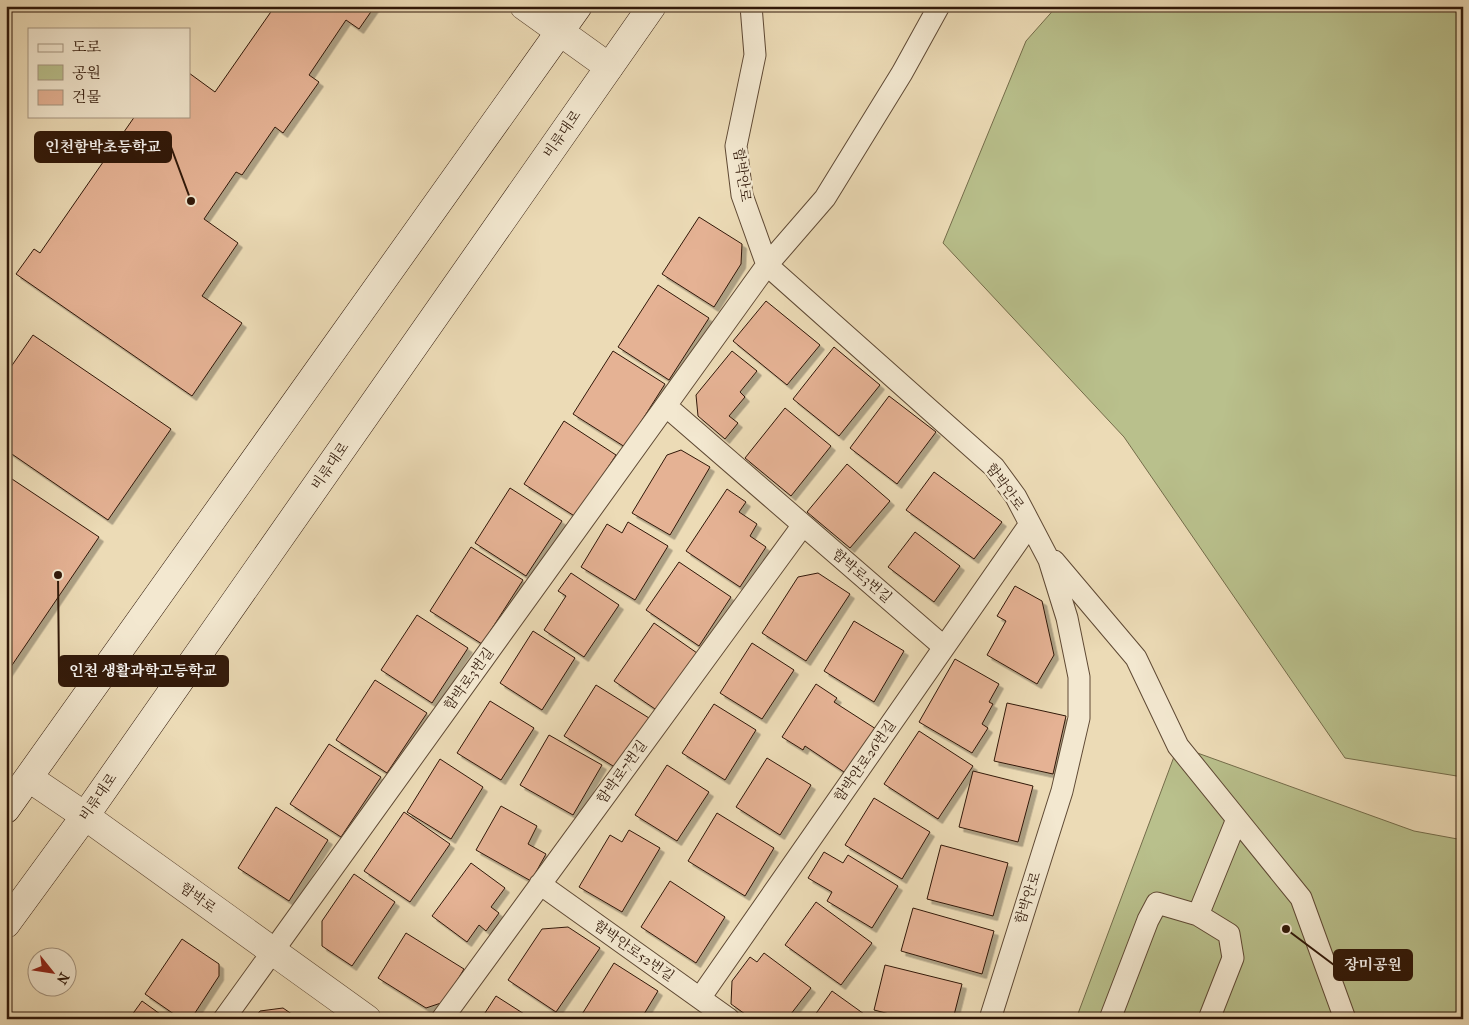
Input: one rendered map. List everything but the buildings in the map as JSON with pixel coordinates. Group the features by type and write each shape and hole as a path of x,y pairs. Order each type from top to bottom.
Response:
{"main road":[{"path":"524,6 608,67"},
{"path":"6,809 578,6"},
{"name":"비류대로","path":"6,924 85,816 652,6"},
{"name":"함박로","path":"29,778 85,816 367,1019"}],"lane":[{"name":"함박안로","path":"751,6 755,55 736,146 742,195 768,265 994,468 1016,497 1049,560 1068,618 1079,677 1079,718 1062,791 990,1019"},
{"name":"함박로3번길","path":"224,1019 768,265 825,198 902,73 939,6"},
{"name":"함박로3번길","path":"666,406 944,647"},
{"name":"함박안로26번길","path":"700,998 1030,524"},
{"name":"함박로7번길","path":"442,1019 803,525"},
{"path":"1042,548 1136,658 1178,746 1301,898 1345,1019"},
{"path":"1198,915 1237,819"},
{"name":"함박안로52번길","path":"540,884 729,1019"},
{"path":"1110,1019 1148,920 1158,903 1198,915 1229,934 1233,958 1209,1019"}],"green space":[{"path":"1057,6 1463,6 1463,777 1345,758 1124,437 943,243 1026,41"},
{"path":"1178,746 1414,831 1463,840 1463,1019 1076,1019"}],"place":[{"name":"인천함박초등학교","path":"191,201"},
{"name":"인천 생활과학고등학교","path":"58,575"},
{"name":"장미공원","path":"1286,929"}]}
